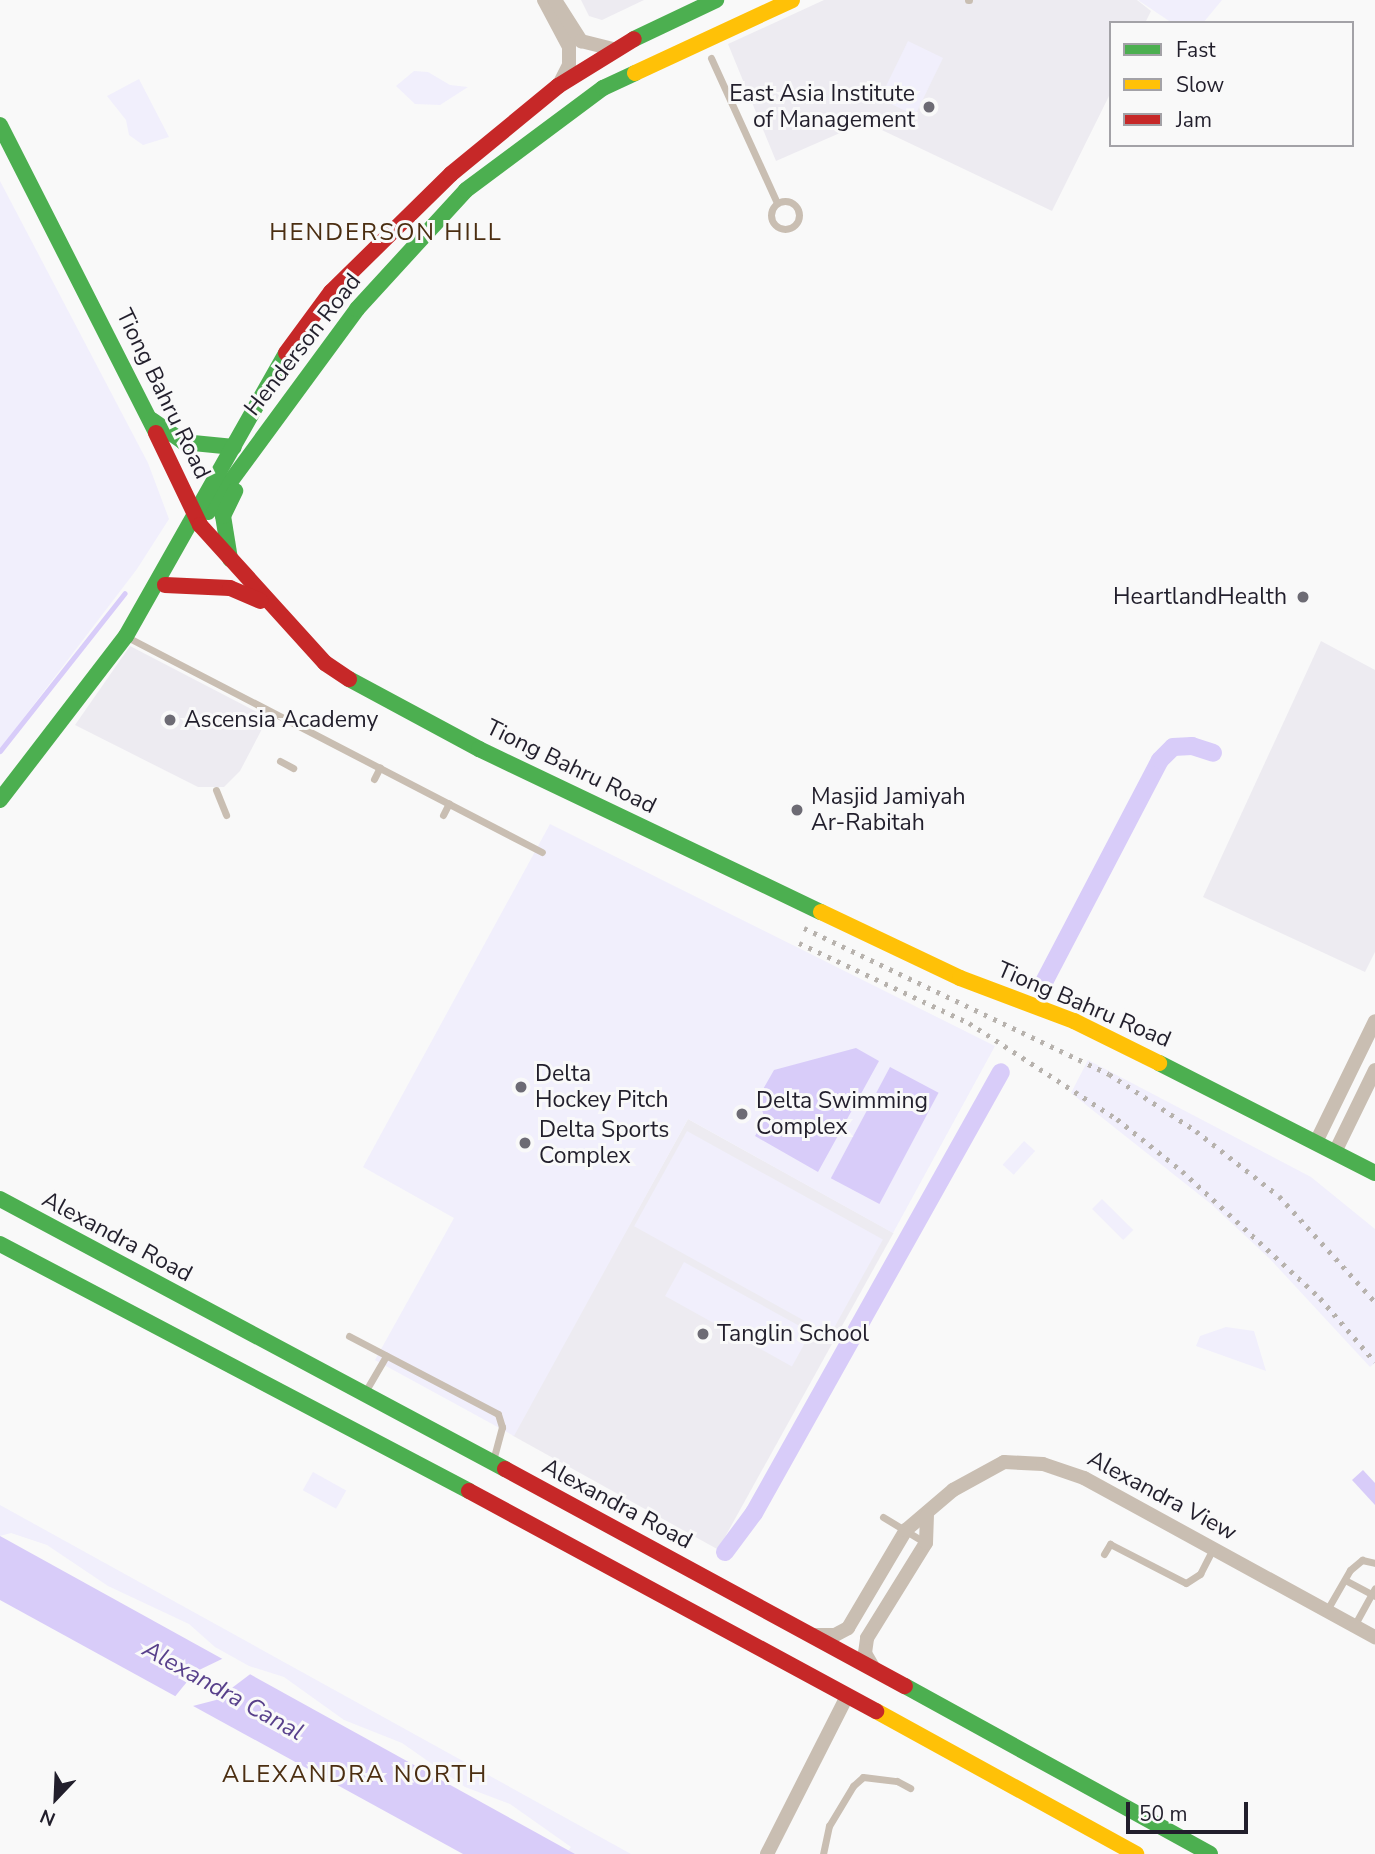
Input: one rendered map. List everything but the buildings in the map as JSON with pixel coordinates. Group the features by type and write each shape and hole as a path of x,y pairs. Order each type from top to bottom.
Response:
{"main road":[{"name":"Henderson Road","path":"143,608 165,585 234,447 292,343 331,292 450,174 558,86 616,50 716,0"},
{"name":"Henderson Road","path":"0,800 125,636 197,518 357,309 466,190 603,88 792,0"},
{"name":"Tiong Bahru Road","path":"0,125 95,305 197,518 269,605 325,663 381,699 960,978 1074,1021 1317,1140 1375,1173"},
{"path":"230,559 223,516 280,410"},
{"path":"145,414 183,442 234,447"},
{"path":"165,585 230,588 269,605"},
{"name":"Alexandra Road","path":"0,1199 810,1635 1210,1854"},
{"path":"0,1244 847,1696 1136,1854"},
{"path":"723,1630 715,1620 712,1606 722,1597 742,1599"}],"street":[{"path":"544,0 569,47 569,65 558,86"},
{"path":"555,0 581,41 616,50"},
{"path":"1317,1140 1375,1021"},
{"path":"1336,1150 1375,1070"},
{"name":"Alexandra View","path":"810,1635 835,1635 848,1628 906,1530 927,1516 953,1490 995,1466 1043,1464 1084,1478 1375,1637"},
{"path":"876,1671 865,1653 867,1638 926,1543 927,1516"},
{"path":"767,1854 847,1696"}],"lane":[{"path":"711,58 777,203 772,222 783,230 795,226 796,207 777,203"},
{"path":"125,636 542,852"},
{"path":"280,761 293,768"},
{"path":"374,779 380,767"},
{"path":"216,790 226,815"},
{"path":"443,815 449,803"},
{"path":"349,1336 498,1414 502,1427 492,1464"},
{"path":"363,1395 386,1356"},
{"path":"883,1517 926,1543"},
{"path":"1104,1554 1110,1544 1186,1583 1200,1574 1213,1549"},
{"path":"1326,1611 1345,1580 1362,1560 1375,1563"},
{"path":"1345,1580 1374,1593 1354,1626"},
{"path":"823,1854 829,1826 853,1786 863,1777 897,1781 909,1788"}],"shaded area":[{"path":"581,0 644,0 602,20 589,16"},
{"name":"East Asia Institute of Management","path":"824,0 1137,0 1151,11 1146,21 1109,21 1109,96 1052,211 865,122 776,161 728,44"},
{"path":"1138,0 1222,0 1205,21 1169,21"},
{"path":"908,41 943,58 915,116 880,99"},
{"path":"414,71 428,72 450,85 468,87 440,105 415,104 396,86"},
{"path":"139,79 169,137 143,145 129,135 126,120 107,96"},
{"path":"0,181 148,463 169,519 137,569 0,749"},
{"path":"1321,641 1375,670 1375,952 1365,972 1203,897"},
{"name":"Ascensia Academy","path":"130,646 261,714 263,727 240,771 224,787 198,787 75,725"},
{"name":"Delta Sports Complex","path":"550,824 995,1046 893,1233 688,1119 514,1436 375,1360 454,1218 363,1167"},
{"path":"1088,1060 1311,1177 1375,1229 1375,1363 1370,1367 1270,1259 1211,1204 1071,1093"},
{"name":"Tanglin School","path":"688,1119 894,1233 718,1550 512,1436"},
{"path":"687,1131 883,1240 830,1335 634,1226"},
{"path":"1024,1141 1035,1151 1014,1175 1003,1165"},
{"path":"1102,1199 1133,1230 1123,1240 1092,1209"},
{"path":"684,1262 811,1332 792,1366 665,1296"},
{"path":"1226,1327 1254,1331 1266,1371 1196,1346 1200,1336"},
{"path":"313,1472 346,1490 336,1509 303,1490"},
{"path":"0,1505 631,1854 566,1854 571,1847 510,1804 465,1787 402,1743 344,1720 284,1677 249,1666 215,1647 189,1624 108,1586 47,1545 11,1533 0,1536"}],"water":[{"path":"856,1048 879,1061 818,1172 755,1136 765,1119 758,1098 774,1070"},
{"path":"890,1067 939,1093 879,1204 831,1178"},
{"path":"1363,1470 1375,1483 1375,1505 1352,1480"},
{"name":"Alexandra Canal","path":"0,1536 575,1854 463,1854 0,1600"}],"pier":[{"path":"226,1657 253,1672 216,1700 189,1707 173,1699 195,1672"}],"waterway":[{"path":"0,751 125,593"},
{"path":"1044,982 1160,760 1173,747 1192,746 1213,753"},
{"path":"725,1552 754,1513 1001,1072"}],"railway":[{"path":"804,928 1109,1074 1196,1131 1279,1196 1375,1302"},
{"path":"799,943 969,1023 1117,1119 1182,1171 1320,1298 1375,1362"}],"traffic: fast":[{"path":"634,39 716,0"},
{"path":"208,512 357,309 466,190 603,88 635,73"},
{"path":"0,125 156,433"},
{"path":"0,800 126,636 286,353"},
{"path":"152,420 183,442 234,447"},
{"path":"230,559 223,516 235,491"},
{"path":"349,679 479,749 821,912"},
{"path":"1159,1063 1375,1173"},
{"path":"0,1199 505,1469"},
{"path":"0,1244 469,1491"},
{"path":"905,1686 1210,1854"}],"traffic: slow":[{"path":"635,73 792,0"},
{"path":"821,912 960,978 1074,1021 1159,1063"},
{"path":"876,1711 1136,1854"}],"traffic: jam":[{"path":"286,353 331,292 451,174 558,86 634,39"},
{"path":"156,433 200,525 325,663 349,679"},
{"path":"165,585 230,588 260,601"},
{"path":"505,1469 905,1686"},
{"path":"469,1491 876,1711"}],"place":[{"name":"East Asia Institute of Management","path":"929,107"},
{"name":"HeartlandHealth","path":"1303,597"},
{"name":"Ascensia Academy","path":"170,720"},
{"name":"Masjid Jamiyah Ar-Rabitah","path":"797,810"},
{"name":"Delta Hockey Pitch","path":"521,1087"},
{"name":"Delta Swimming Complex","path":"742,1114"},
{"name":"Delta Sports Complex","path":"525,1143"},
{"name":"Tanglin School","path":"703,1334"}],"district":[{"name":"HENDERSON HILL","path":"386,233"},
{"name":"ALEXANDRA NORTH","path":"355,1775"}]}
